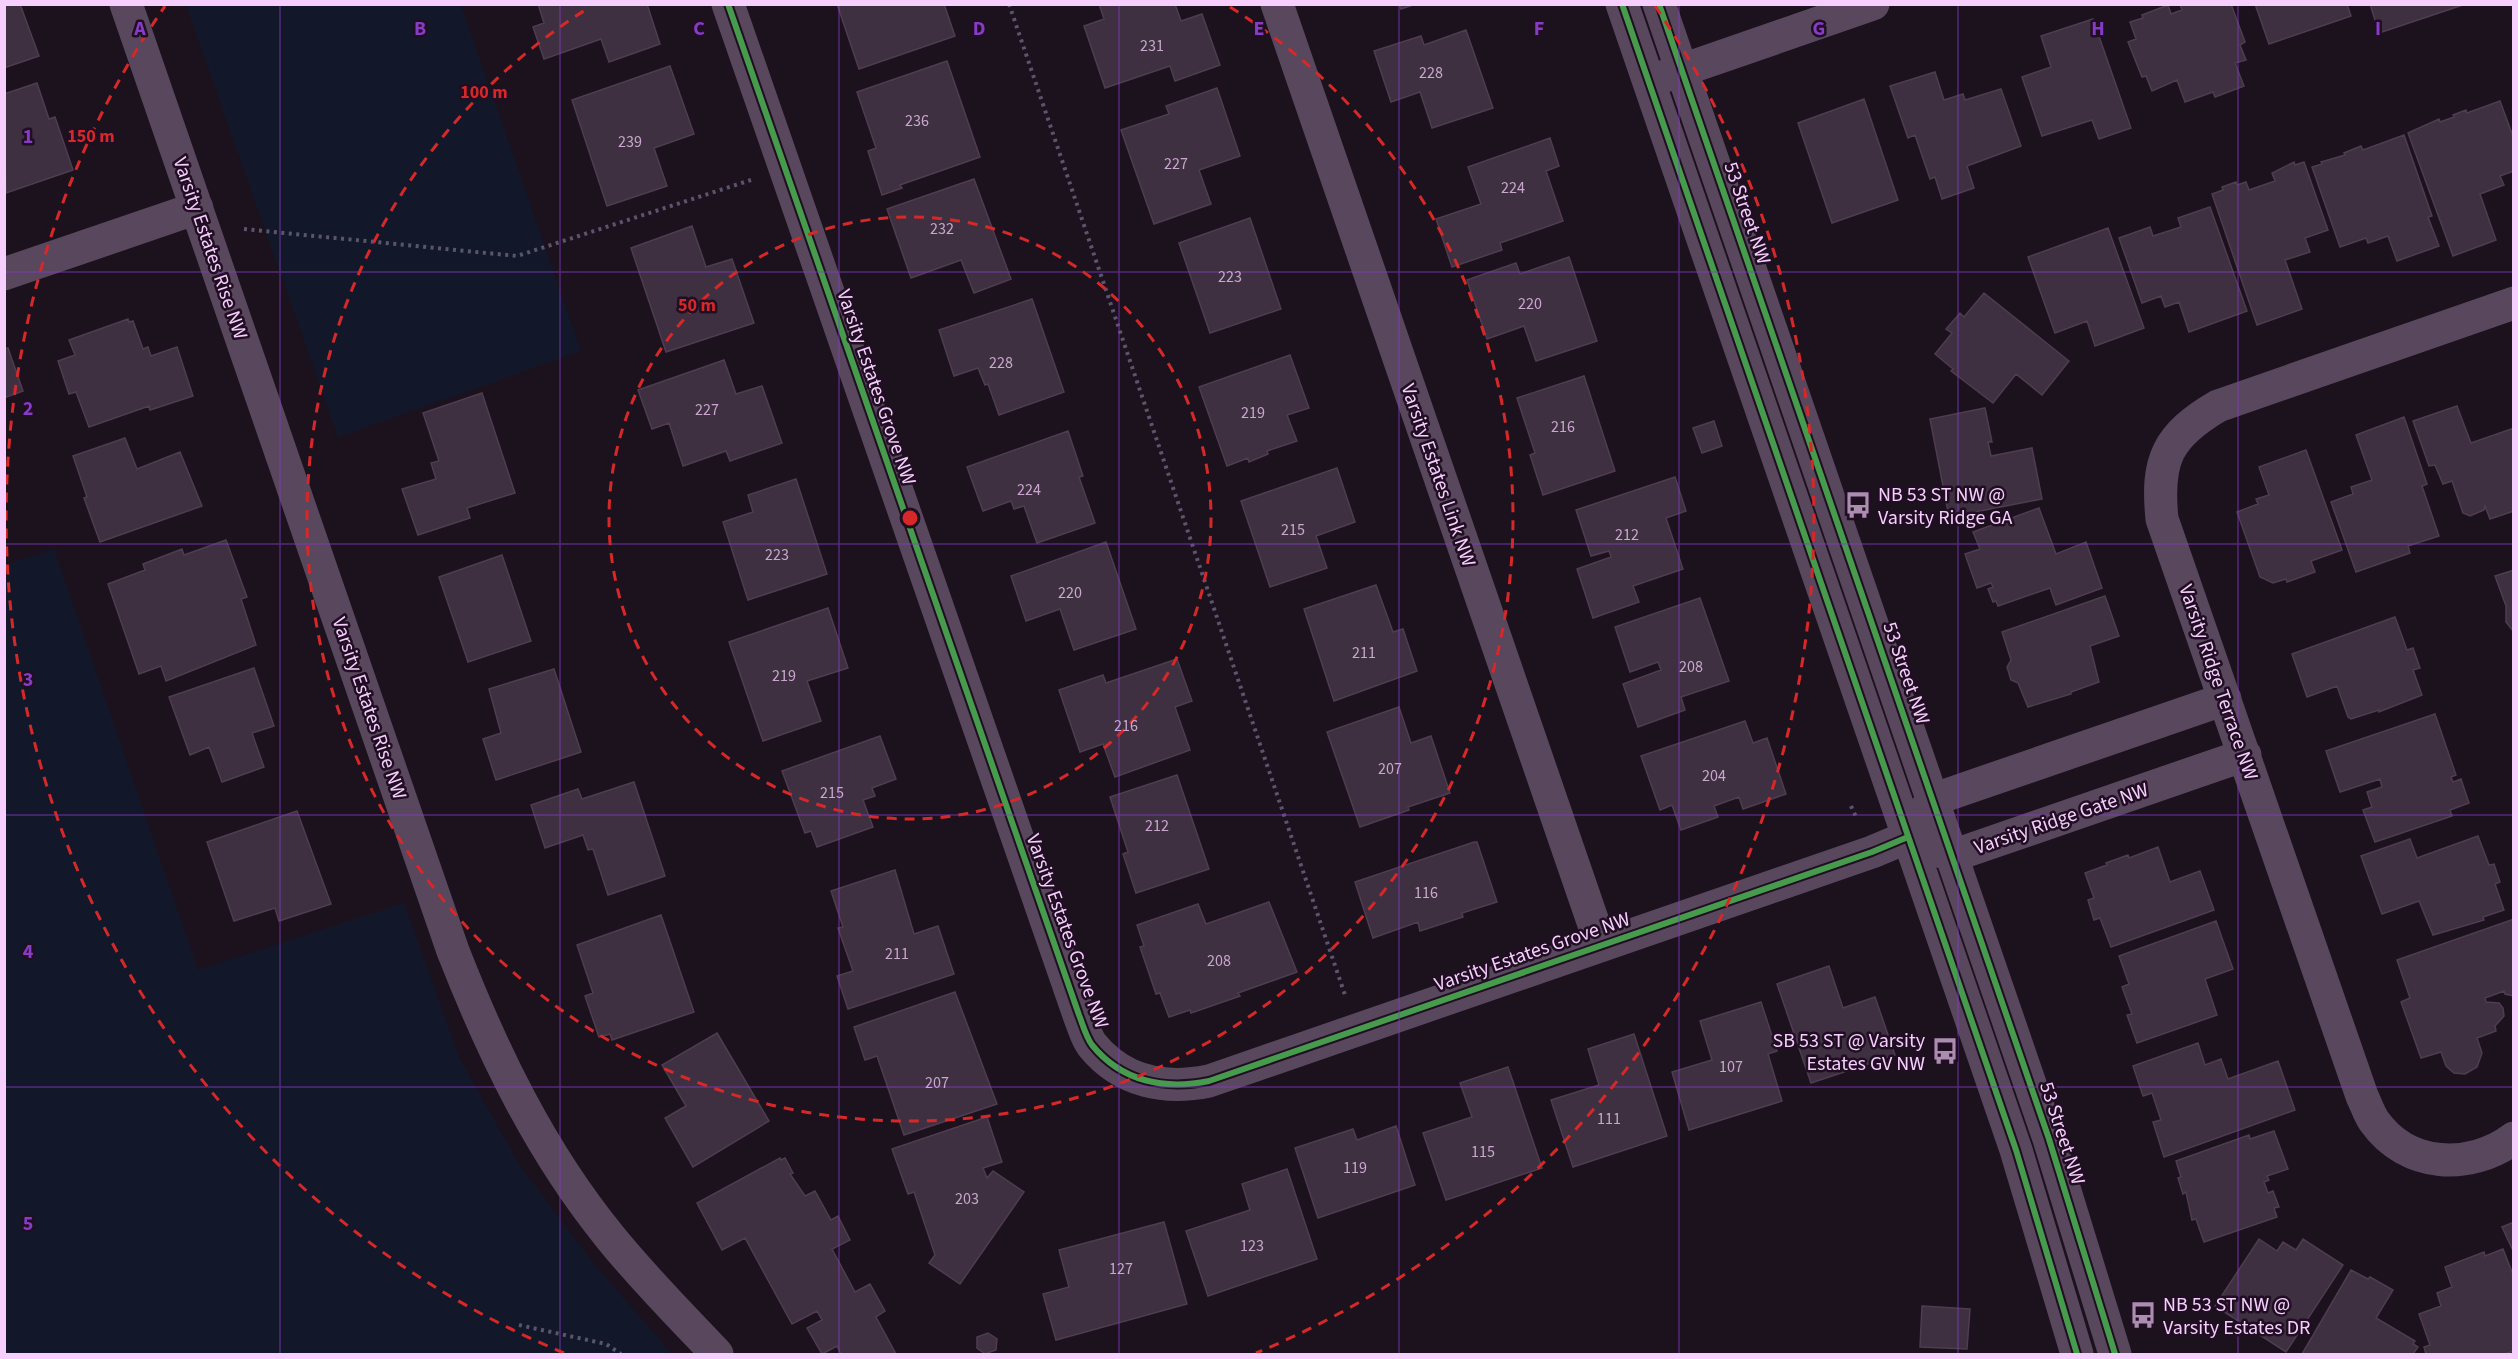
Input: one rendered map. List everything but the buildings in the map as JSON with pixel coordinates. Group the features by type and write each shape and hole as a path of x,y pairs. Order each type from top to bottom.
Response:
{"street":[{"name":"Varsity Estates Rise NW","path":"126,4 453,951 491,1043 541,1138 573,1186 636,1268 717,1354"},
{"name":"Varsity Estates Grove NW","path":"728,4 1071,993 1091,1043 1112,1065 1131,1076 1154,1084 1187,1085 1209,1081 1872,852 1908,837"},
{"name":"Varsity Estates Link NW","path":"1277,4 1601,945"},
{"path":"1622,4 2016,1150 2077,1354"},
{"name":"53 Street NW","path":"1659,4 2049,1139 2115,1354"},
{"path":"1649,82 1873,4"},
{"path":"4,274 197,208"},
{"name":"Varsity Ridge Terrace NW","path":"2514,303 2218,405 2198,417 2181,432 2168,449 2158,487 2162,519 2362,1096 2373,1120 2389,1137 2415,1154 2439,1161 2476,1158 2503,1146 2514,1138"},
{"path":"1908,837 1932,800 2225,699"},
{"name":"Varsity Ridge Gate NW","path":"1908,837 1952,856 2245,755"}],"path":[{"path":"1009,4 1346,999"},
{"path":"237,228 517,256 752,180"},
{"path":"519,1325 606,1344 621,1354"}],"shaded area":[{"path":"186,5 461,5 581,351 338,437"},
{"path":"54,549 198,970 404,903 459,1057 520,1166 589,1258 672,1354 5,1354 5,565"}],"cycle path":[{"path":"728,4 1083,1027 1092,1045 1117,1068 1145,1080 1161,1083 1193,1084 1209,1081 1872,852 1908,837"},
{"path":"1622,4 2016,1150 2077,1354"},
{"path":"1659,4 2049,1139 2115,1354"}],"place":[{"name":"NB 53 ST NW @ Varsity Ridge GA","path":"1858,505"},
{"name":"SB 53 ST @ Varsity Estates GV NW","path":"1945,1051"},
{"name":"NB 53 ST NW @ Varsity Estates DR","path":"2143,1315"}]}
